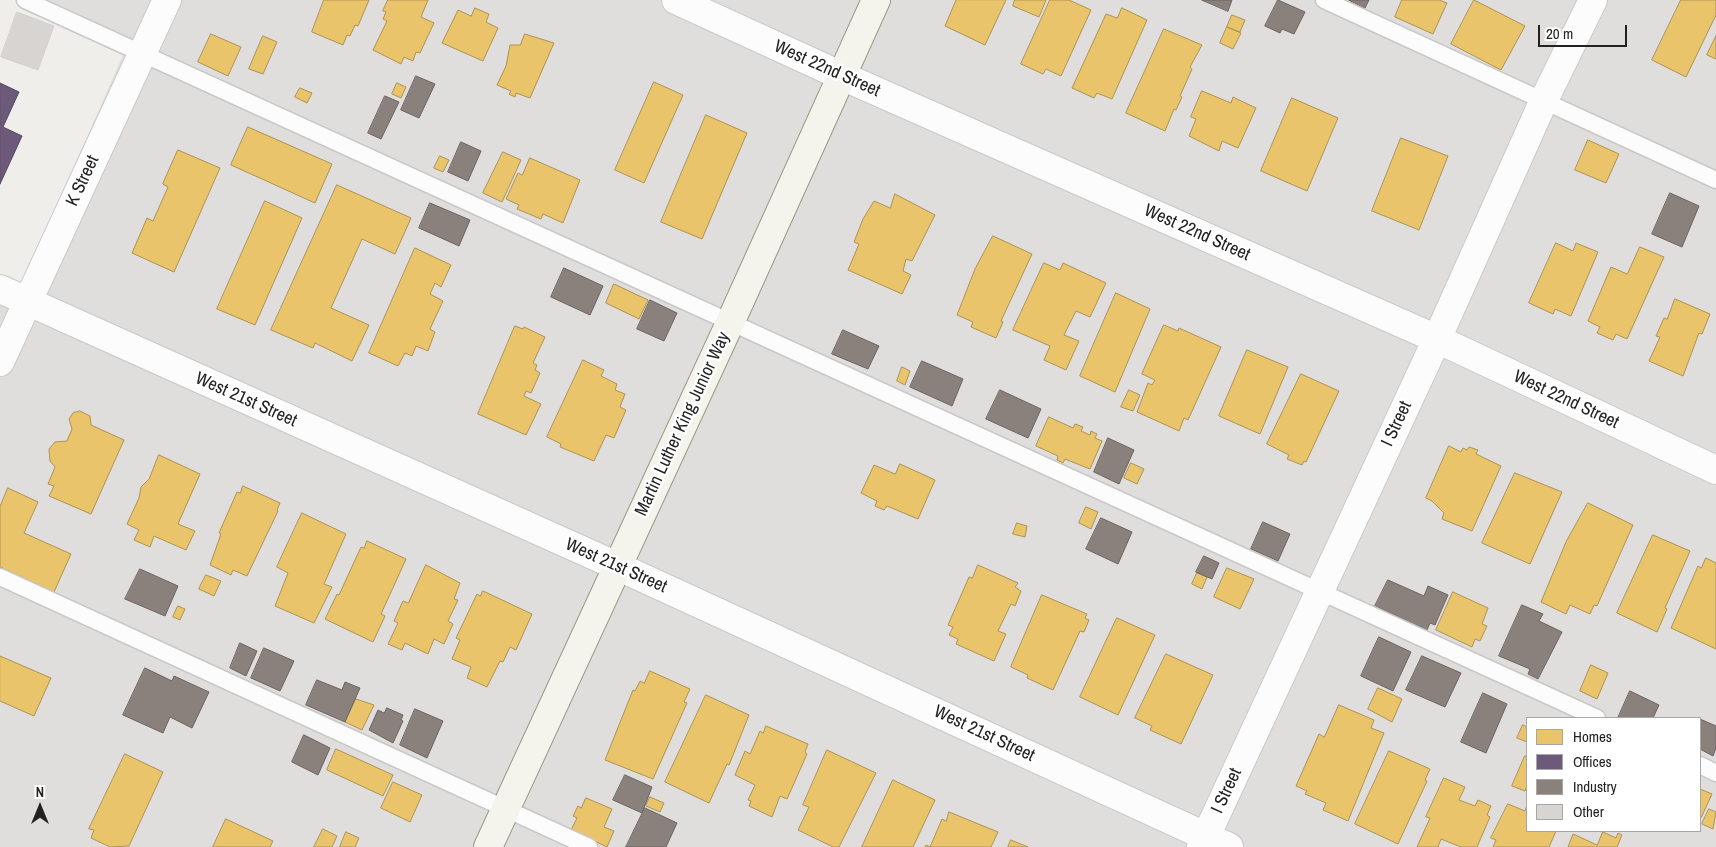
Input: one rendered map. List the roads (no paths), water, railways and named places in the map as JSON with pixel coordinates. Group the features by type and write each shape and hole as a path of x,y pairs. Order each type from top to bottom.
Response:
{"main road":[{"name":"Martin Luther King Junior Way","path":"488,847 730,323 876,0"}],"street":[{"name":"K Street","path":"0,362 167,0"},
{"name":"West 22nd Street","path":"676,0 842,76 1437,339 1716,470"},
{"name":"I Street","path":"1212,843 1318,591 1437,339 1544,100 1593,0"},
{"name":"West 21st Street","path":"0,289 617,566 1212,843"}],"lane":[{"path":"25,0 143,52 730,323 1595,717"},
{"path":"1324,0 1716,180"},
{"path":"0,577 589,847"},
{"path":"1701,766 1716,773"}]}
